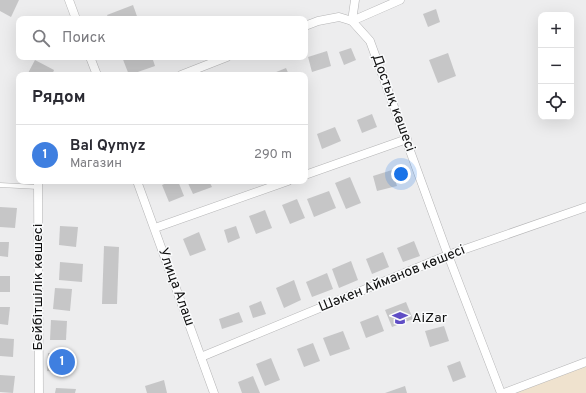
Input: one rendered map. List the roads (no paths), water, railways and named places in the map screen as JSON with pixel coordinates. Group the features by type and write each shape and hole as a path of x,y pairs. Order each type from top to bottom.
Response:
{"street":[{"path":"69,0 75,16"},
{"path":"352,21 355,0"},
{"path":"308,25 318,21 339,17 352,21 400,0"},
{"name":"Достық көшесі","path":"352,21 370,41 407,139 448,255 503,393"},
{"path":"91,60 94,72"},
{"path":"188,72 218,60"},
{"path":"308,174 407,139"},
{"name":"Бейбітшілік көшесі","path":"38,184 39,393"},
{"name":"Улица Алаш","path":"138,184 214,393"},
{"path":"155,228 280,184"},
{"name":"Шәкен Айманов көшесі","path":"201,357 448,255 586,207"},
{"path":"503,393 586,362"}],"lane":[{"path":"0,185 38,184"}],"place":[{"name":"AiZar","path":"400,318"},
{"name":"Bal Qymyz","path":"62,362"}]}
